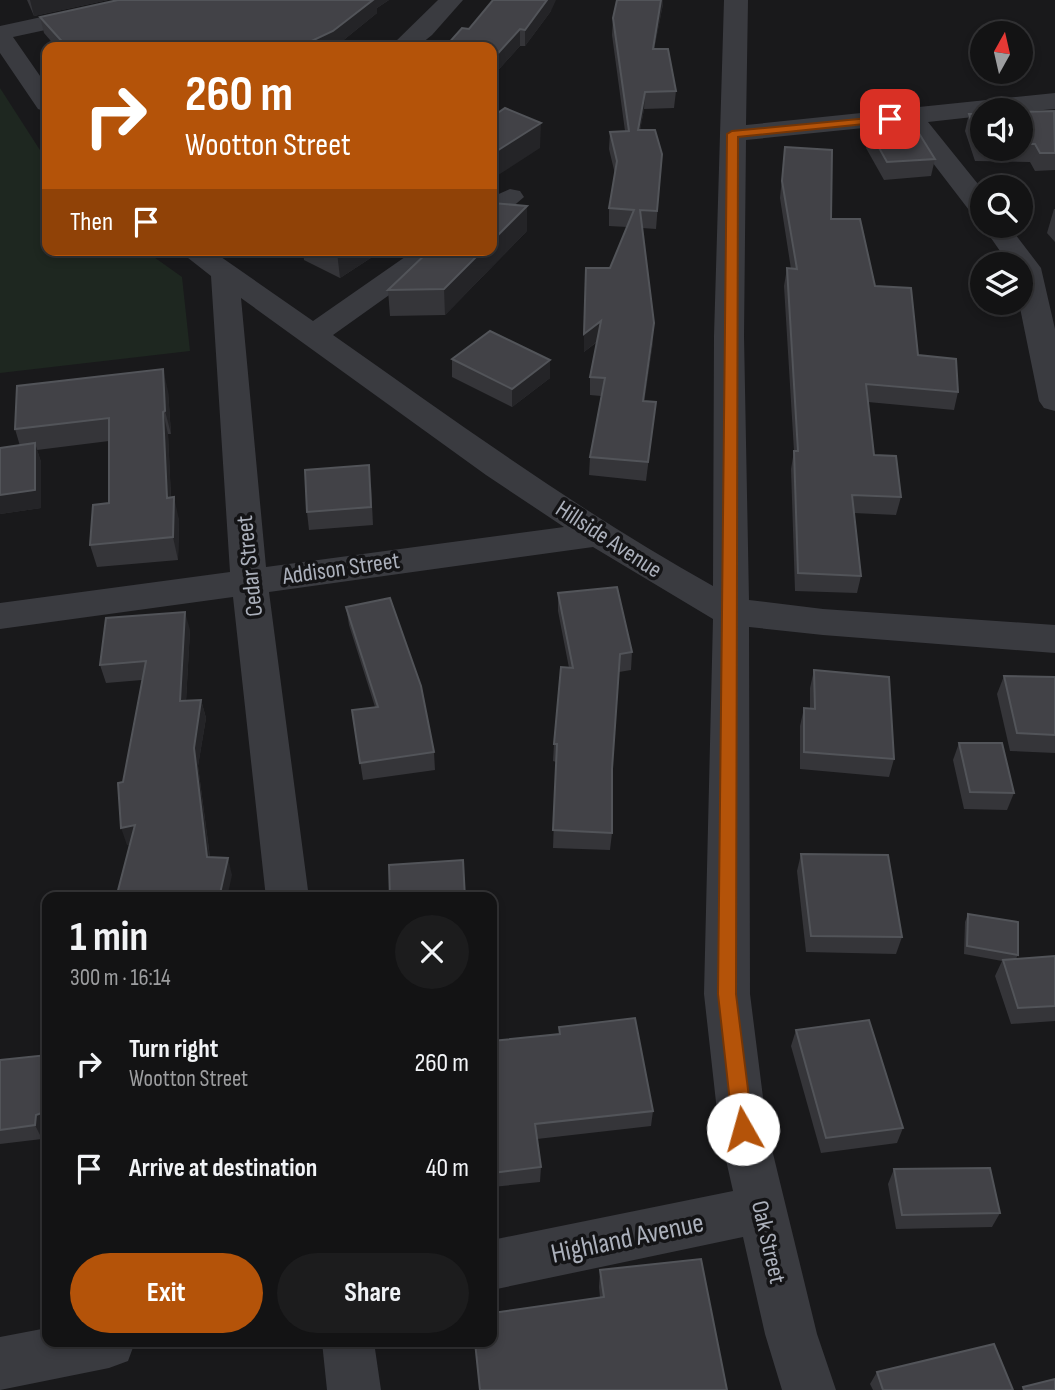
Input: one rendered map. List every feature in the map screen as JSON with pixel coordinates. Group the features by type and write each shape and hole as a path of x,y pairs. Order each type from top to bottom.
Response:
{"street":[{"path":"42,97 0,34 152,0"},
{"path":"408,42 424,30 450,0"},
{"name":"Oak Street","path":"736,0 729,335 731,611 727,994 743,1129 791,1334 809,1390"},
{"path":"732,134 1055,101"},
{"path":"911,117 970,193"},
{"path":"1004,238 1027,268 1055,401"},
{"path":"201,256 225,273"},
{"path":"313,335 425,256"},
{"name":"Hillside Avenue","path":"225,273 498,467 643,563 731,611 822,622 1055,639"},
{"name":"Cedar Street","path":"225,273 250,580 287,892"},
{"name":"Addison Street","path":"0,616 599,534"},
{"name":"Highland Avenue","path":"497,1264 762,1209"},
{"path":"0,1364 84,1347"},
{"path":"349,1347 354,1390"}],"shaded area":[{"path":"0,88 42,153 42,256 152,256 182,277 190,351 0,373"}],"building":[{"path":"118,0 373,0 333,31 310,42 62,42 40,17"},
{"path":"493,0 547,0 525,30 520,29 497,54 497,42 450,42 462,28 469,29"},
{"path":"617,0 661,0 653,49 668,49 676,91 645,92 638,130 655,130 662,154 657,211 640,210 654,323 643,401 656,402 648,462 590,457 605,378 590,377 601,321 584,334 586,268 610,268 634,210 609,208 617,161 610,132 629,131 613,18"},
{"path":"505,108 541,123 497,151 497,114"},
{"path":"1054,111 1055,153 1040,153 1033,144 1033,112"},
{"path":"915,127 935,159 887,162 869,130"},
{"path":"785,147 832,150 831,219 860,219 875,286 911,288 918,355 956,359 958,392 866,384 874,455 896,456 901,497 852,495 861,576 798,573 794,451 798,451 787,268 797,269 782,181"},
{"path":"497,203 527,206 497,236"},
{"path":"424,256 477,256 444,289 388,290"},
{"path":"490,331 550,360 512,389 452,359"},
{"path":"163,369 167,498 174,497 173,537 90,545 93,505 109,503 109,418 15,429 17,386"},
{"path":"35,443 35,490 0,495 0,448"},
{"path":"369,465 371,507 307,512 305,470"},
{"path":"617,587 632,652 620,654 612,769 612,833 553,830 557,744 554,744 561,667 573,668 558,593"},
{"path":"390,598 421,686 434,752 360,763 352,710 378,707 346,607"},
{"path":"185,612 180,701 201,700 194,748 207,857 228,858 220,892 118,892 135,825 121,828 118,783 123,782 146,661 100,665 106,618"},
{"path":"814,670 889,677 894,759 804,752 804,708 815,709"},
{"path":"1004,676 1055,677 1055,735 1017,733"},
{"path":"959,743 1002,743 1014,793 970,792"},
{"path":"801,854 888,855 902,937 811,936"},
{"path":"463,860 465,892 390,892 389,865"},
{"path":"968,914 1018,922 1018,955 967,946"},
{"path":"1055,956 1055,1006 1018,1008 1003,960"},
{"path":"635,1018 653,1111 535,1124 541,1167 497,1172 497,1040 560,1034 559,1027"},
{"path":"869,1020 903,1128 826,1138 796,1030"},
{"path":"42,1056 42,1113 36,1115 35,1125 0,1130 0,1060"},
{"path":"990,1168 1000,1213 902,1215 894,1169"},
{"path":"701,1259 727,1390 480,1390 476,1347 497,1347 497,1312 604,1297 600,1270"},
{"path":"994,1344 1013,1390 883,1390 877,1372"},
{"path":"1055,1379 1055,1390 1024,1390 1023,1387"}],"route":[{"path":"743,1129 727,994 732,134 890,119"}]}
